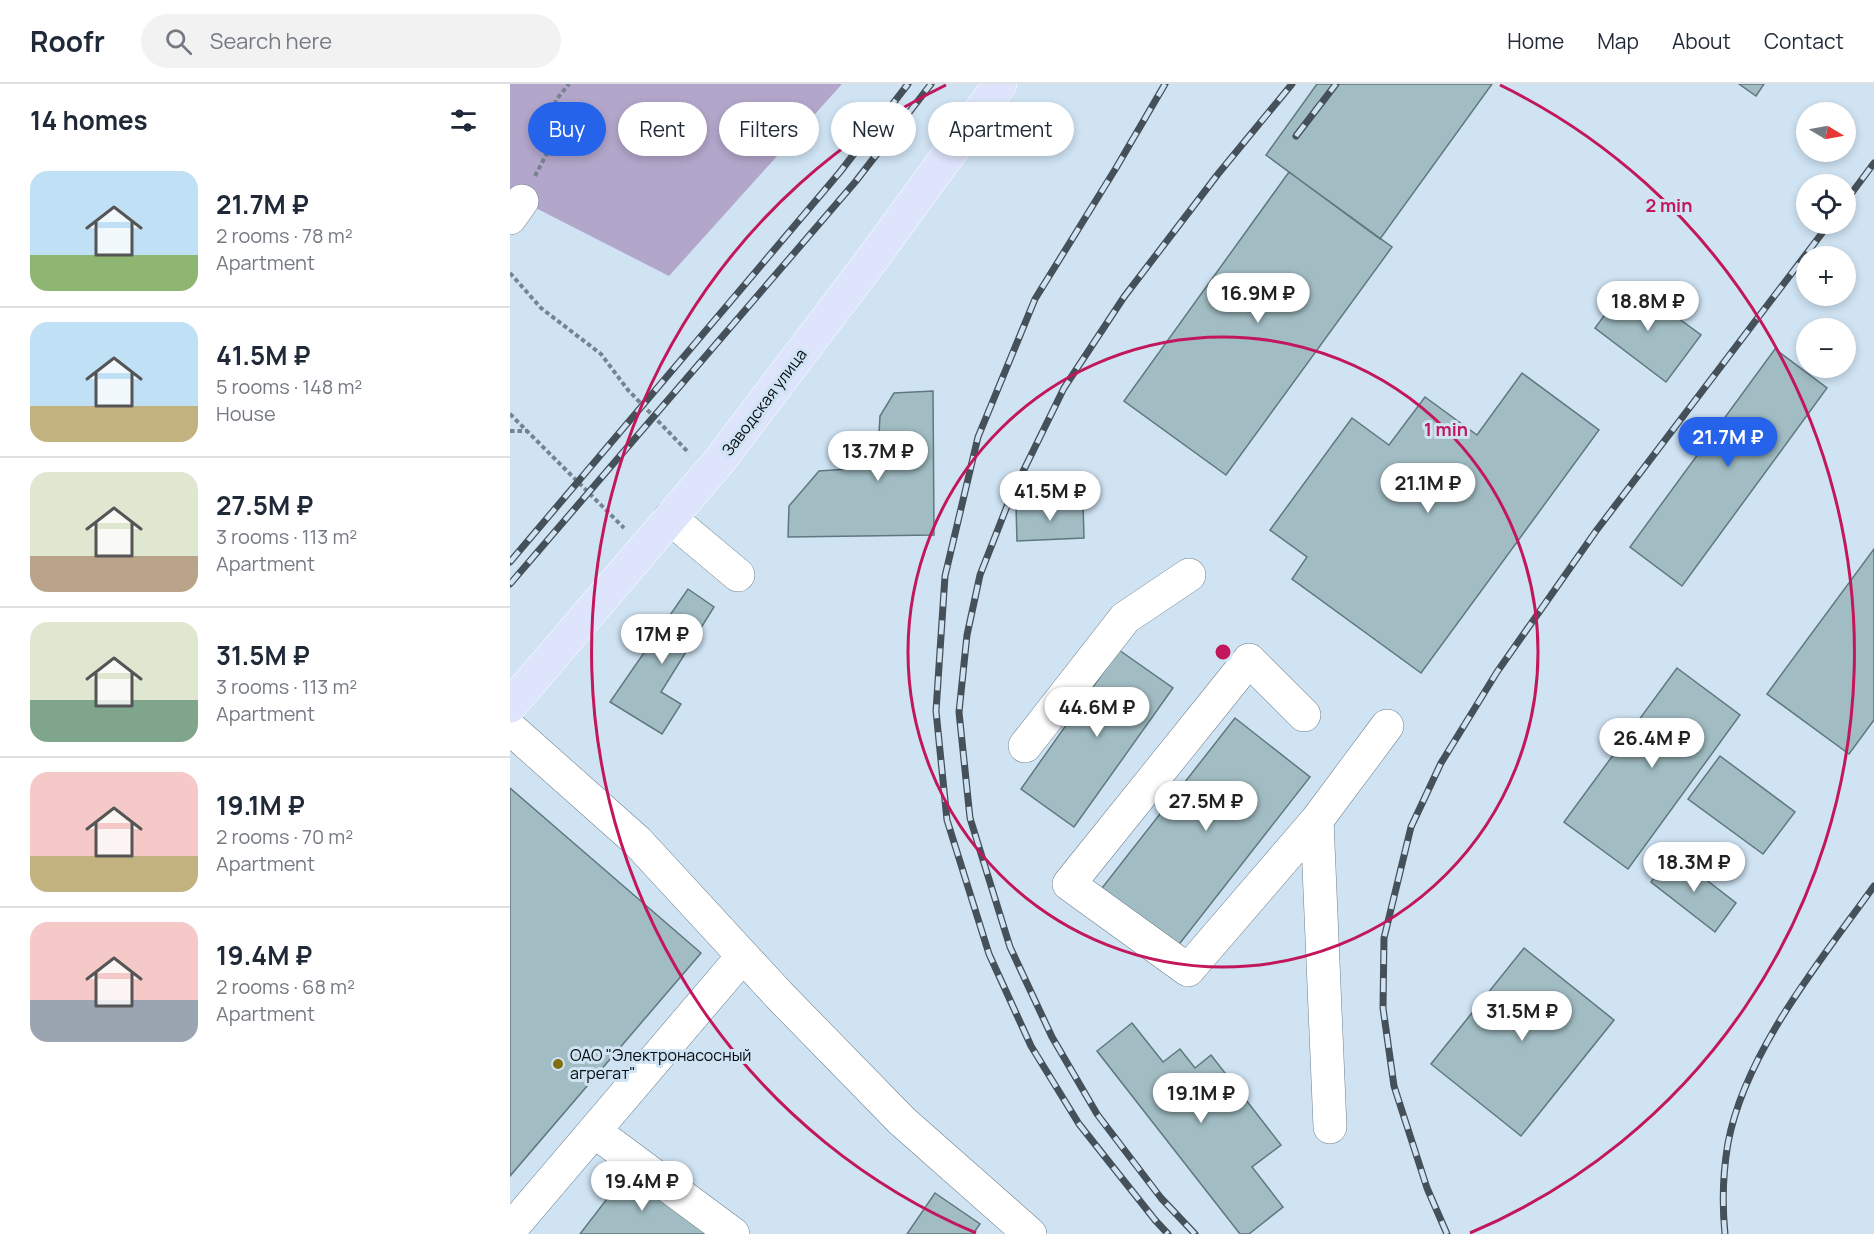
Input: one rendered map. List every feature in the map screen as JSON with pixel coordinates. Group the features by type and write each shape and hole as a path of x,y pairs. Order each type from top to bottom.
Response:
{"main road":[{"name":"Заводская улица","path":"510,706 720,460 873,258 1000,84"}],"street":[{"path":"670,518 738,575"},
{"path":"1025,746 1125,618 1189,575"},
{"path":"1304,715 1249,660 1069,884 1188,970 1317,820 1387,726"},
{"path":"510,728 637,841 743,956 902,1121 1030,1234"},
{"path":"1317,820 1330,1127"},
{"path":"510,1230 743,956"},
{"path":"594,1131 733,1234"}],"path":[{"path":"516,210 547,153 556,100 569,84"},
{"path":"510,273 541,308 601,354 628,390 691,456"},
{"path":"510,414 631,535"},
{"path":"510,431 529,431"}],"shaded area":[{"path":"510,84 842,84 819,110 819,102 719,102 719,156 777,156 669,276 522,201 510,192"}],"building":[{"path":"1317,84 1492,84 1380,239 1266,155"},
{"path":"1739,84 1764,84 1756,96"},
{"path":"1289,172 1392,247 1226,475 1124,401"},
{"path":"1629,282 1701,335 1666,382 1595,328"},
{"path":"1775,349 1796,365 1796,378 1814,378 1827,388 1682,586 1630,547"},
{"path":"1522,373 1599,430 1421,673 1292,579 1307,557 1270,530 1352,418 1389,445 1425,397 1477,435"},
{"path":"933,391 934,535 788,537 789,506 819,471 877,467 880,416 894,393"},
{"path":"1083,503 1084,538 1017,541 1016,506"},
{"path":"1874,549 1874,720 1849,754 1767,694"},
{"path":"688,589 714,607 661,692 681,704 662,734 610,702"},
{"path":"1119,650 1173,688 1074,827 1021,789"},
{"path":"1677,668 1740,715 1628,869 1564,822"},
{"path":"1235,718 1310,777 1177,947 1102,888"},
{"path":"1720,756 1795,812 1763,854 1688,799"},
{"name":"ОАО \"Электронасосный агрегат\"","path":"510,788 701,953 510,1176"},
{"path":"1673,854 1736,903 1715,932 1651,882"},
{"path":"1524,948 1614,1020 1521,1136 1431,1064"},
{"path":"1132,1023 1163,1062 1180,1049 1195,1068 1211,1055 1281,1145 1252,1167 1283,1207 1249,1234 1240,1234 1097,1051"},
{"path":"630,1169 715,1234 580,1234"},
{"path":"935,1193 980,1224 973,1234 907,1234"}],"railway":[{"path":"510,562 840,172 908,84"},
{"path":"510,584 856,181 931,84"},
{"path":"1165,84 1035,299 978,437 945,576 936,711 947,820 989,954 1031,1046 1079,1124 1168,1234"},
{"path":"1195,1234 1161,1198 1097,1114 1052,1037 1010,947 970,818 959,712 967,635 980,575 1011,496 1064,388 1124,297 1218,174 1292,84"},
{"path":"1296,136 1336,84"},
{"path":"1856,187 1874,163"},
{"path":"1447,1234 1427,1188 1394,1086 1383,1008 1384,938 1411,827 1441,763 1497,672 1596,531 1821,234"},
{"path":"1725,1234 1724,1188 1728,1143 1737,1109 1751,1075 1788,1008 1874,886"}],"place":[{"name":"ОАО \"Электронасосный агрегат\"","path":"558,1064"}]}
